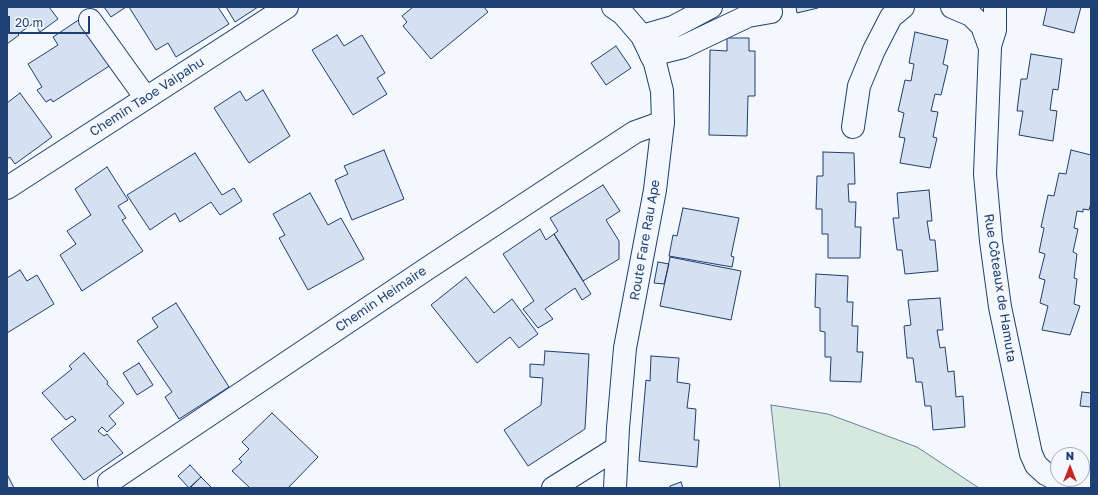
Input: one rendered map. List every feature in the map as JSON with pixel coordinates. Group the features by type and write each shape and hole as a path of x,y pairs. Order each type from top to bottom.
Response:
{"street":[{"name":"Chemin Taoe Vaipahu","path":"7,188 287,7"},
{"name":"Route Fare Rau Ape","path":"613,7 623,14 647,45 662,91 664,122 655,190 625,348 615,488"},
{"path":"647,45 673,27 711,7"},
{"path":"852,127 859,86 874,50 891,18 903,7"},
{"name":"Rue Côteaux de Hamuta","path":"952,7 971,15 982,26 990,48"},
{"name":"Rue Côteaux de Hamuta","path":"995,7 995,30 990,48 985,174 991,241 1000,307 1027,441 1036,465 1046,474 1059,480 1071,482 1091,477"},
{"path":"647,45 683,47 748,16 771,12"},
{"path":"90,20 146,98"},
{"name":"Chemin Heimaire","path":"110,488 109,482 434,264 635,132 664,122"},
{"path":"553,488 617,448"}],"shaded area":[{"path":"771,405 828,414 917,447 979,488 780,488"}],"building":[{"path":"7,7 49,7 58,19 40,32 34,23 7,44"},
{"path":"104,7 126,7 111,17"},
{"path":"129,7 218,7 229,24 176,57 168,43 156,50"},
{"path":"226,7 258,7 235,22"},
{"path":"413,7 484,7 488,12 431,59 403,26 407,22 402,16"},
{"path":"796,7 818,7 818,8 797,13"},
{"path":"1047,7 1081,7 1074,33 1043,25"},
{"path":"83,17 114,63 53,102 51,99 46,102 37,90 42,87 28,64 58,45 53,37"},
{"path":"915,32 948,40 943,64 948,66 941,95 935,94 931,111 938,112 933,137 937,138 930,168 900,163 905,138 899,137 904,113 898,111 905,80 911,81 914,64 909,63"},
{"path":"337,35 344,46 362,35 385,73 377,78 387,94 353,115 312,50"},
{"path":"727,38 749,38 749,51 755,51 755,96 748,96 747,136 709,135 710,50 727,51"},
{"path":"616,46 631,68 606,85 591,63"},
{"path":"1031,54 1062,59 1058,90 1053,89 1050,110 1057,111 1053,141 1019,135 1023,111 1017,111 1021,79 1027,79"},
{"path":"263,90 290,136 249,163 214,108 240,91 246,101"},
{"path":"20,93 52,137 15,164 10,157 7,159 7,103"},
{"path":"384,150 404,199 352,220 335,180 348,174 344,166"},
{"path":"1071,150 1091,155 1091,203 1089,210 1083,209 1083,212 1077,211 1074,228 1078,229 1073,252 1077,254 1074,278 1077,279 1074,304 1080,306 1070,335 1042,330 1048,306 1040,303 1045,280 1039,278 1045,254 1039,252 1044,228 1041,227 1048,195 1054,196 1059,173 1066,174"},
{"path":"823,152 854,153 855,184 848,184 849,202 856,202 855,227 861,227 860,258 828,258 828,234 822,234 822,209 816,209 817,176 823,176"},
{"path":"195,153 222,195 234,188 242,201 220,215 211,202 180,222 175,213 150,230 127,195"},
{"path":"107,167 128,200 118,206 126,218 122,220 143,251 82,291 60,255 76,244 67,231 91,215 75,189"},
{"path":"603,185 620,211 606,220 619,241 619,259 583,281 554,234 558,231 550,218"},
{"path":"929,190 932,221 927,221 930,240 935,240 938,271 905,274 902,250 897,250 893,218 899,218 897,193"},
{"path":"310,193 328,225 341,218 364,259 308,290 279,238 285,235 273,214"},
{"path":"683,208 739,218 731,256 734,257 732,267 669,256 673,235 677,236"},
{"path":"540,229 546,240 554,234 591,294 582,300 575,288 545,309 553,319 538,328 523,309 534,301 503,254"},
{"path":"670,257 741,271 731,320 660,306"},
{"path":"658,262 669,264 664,284 654,283"},
{"path":"20,270 27,281 37,275 54,304 7,333 7,278"},
{"path":"816,274 848,276 847,302 853,302 852,326 858,326 857,352 863,352 861,382 830,381 831,357 825,357 825,332 820,331 820,308 815,307"},
{"path":"466,277 494,313 512,299 538,334 519,348 510,337 477,363 431,305"},
{"path":"940,298 943,330 937,330 940,348 945,347 948,372 954,371 956,397 963,396 965,427 933,430 931,406 925,406 922,382 916,382 913,358 907,358 904,326 911,325 908,300"},
{"path":"176,303 229,387 179,419 165,397 172,392 137,341 158,327 152,318"},
{"path":"545,351 589,354 585,429 528,466 504,430 541,405 543,378 530,377 530,364 544,365"},
{"path":"84,353 108,382 107,384 124,403 109,416 116,424 107,432 102,427 98,431 104,436 107,434 123,453 84,480 51,439 76,420 72,416 66,420 42,393 72,369 69,366"},
{"path":"651,356 679,358 677,382 690,384 687,408 696,409 694,440 699,440 697,467 639,461 646,380 650,381"},
{"path":"139,363 153,385 137,395 123,373"},
{"path":"1082,392 1091,393 1091,407 1080,406"},
{"path":"272,413 318,457 288,488 250,488 232,471 242,462 239,459 249,449 242,442"},
{"path":"190,465 201,477 189,488 178,476"},
{"path":"7,474 14,488 7,488"},
{"path":"201,477 212,488 190,488"},
{"path":"681,482 683,488 670,488 670,486"}]}
